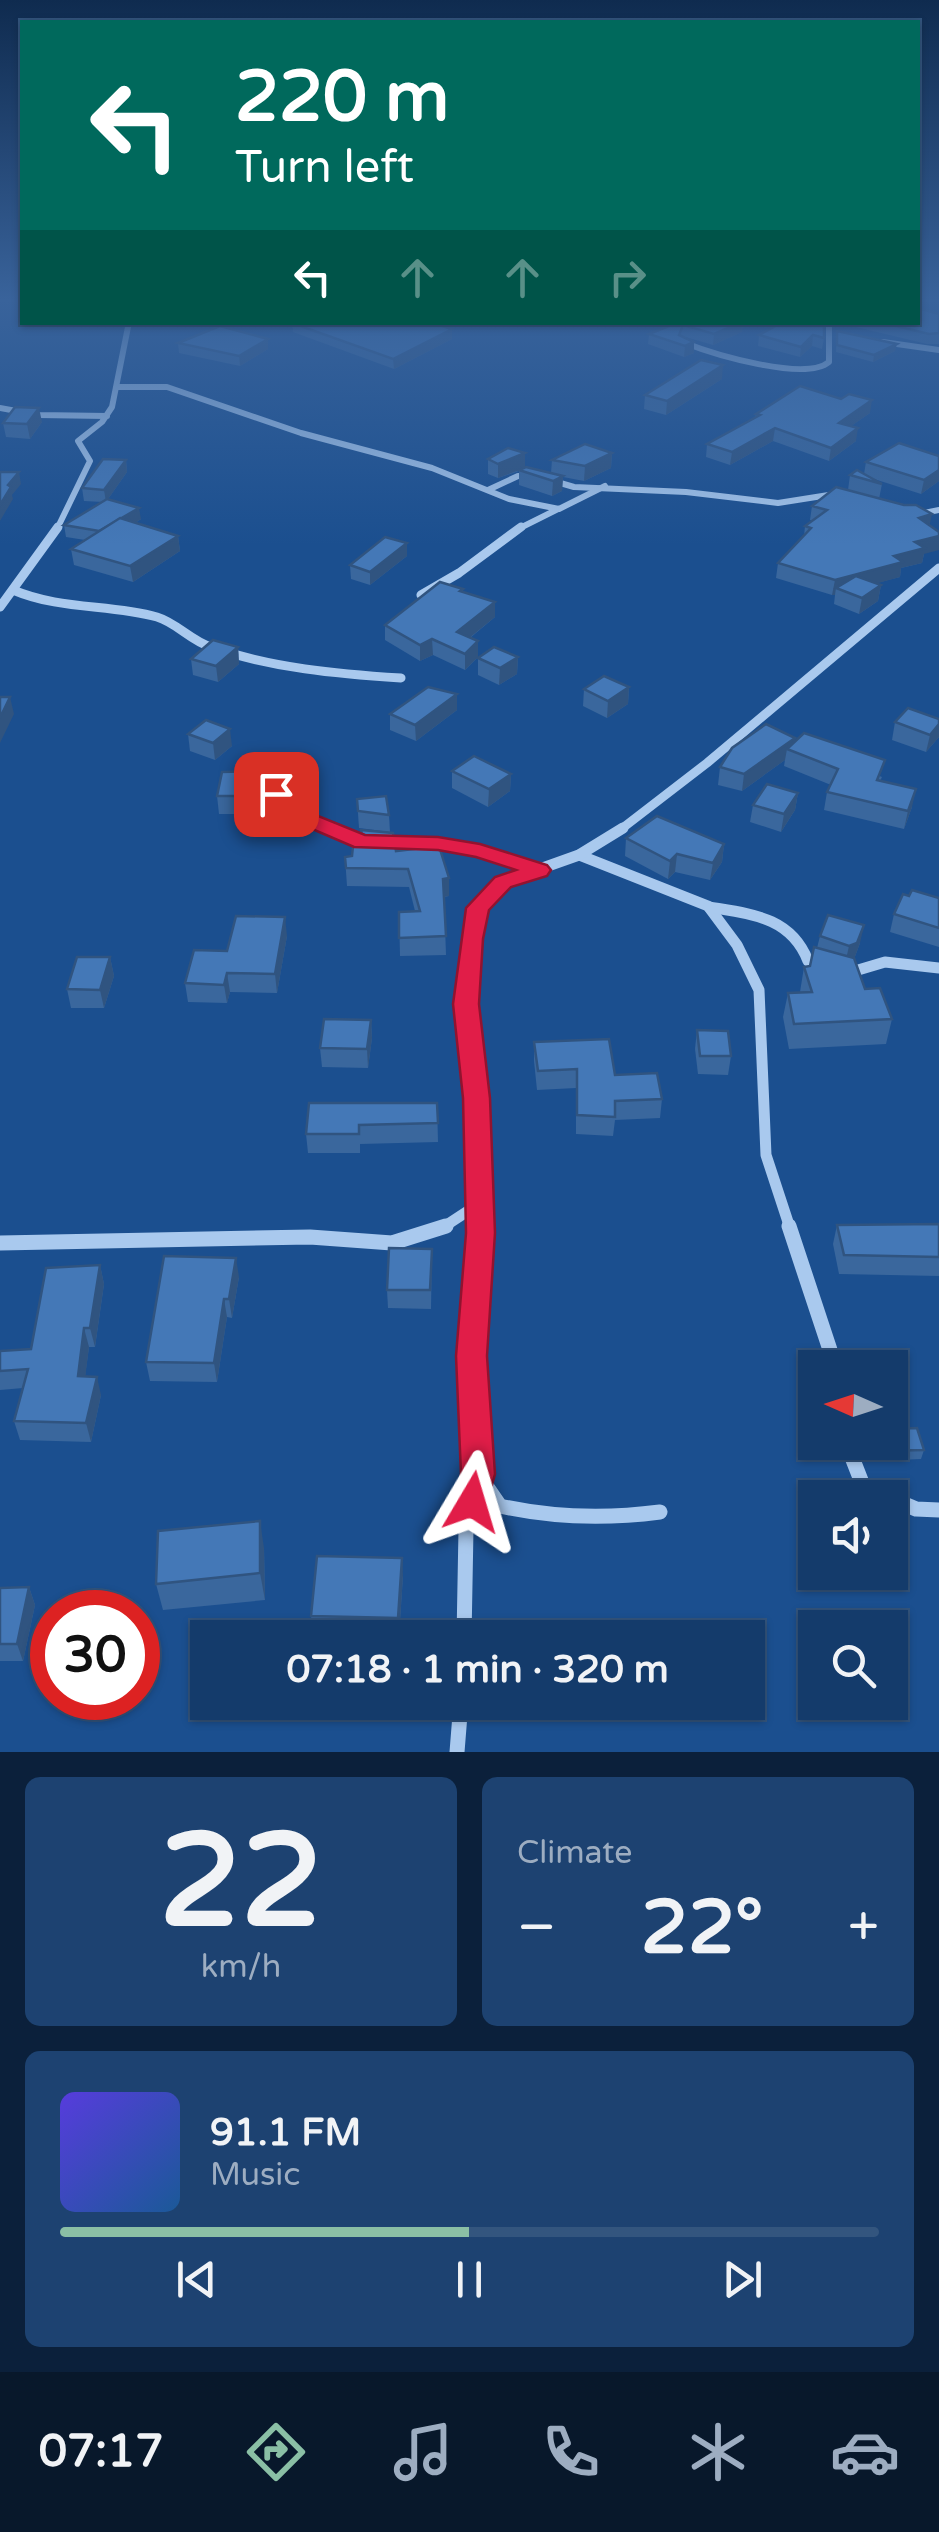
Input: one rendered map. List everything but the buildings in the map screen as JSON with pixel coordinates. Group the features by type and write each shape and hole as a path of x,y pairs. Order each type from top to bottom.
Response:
{"street":[{"path":"0,606 58,532 74,502 90,461 78,441 107,416 117,382"},
{"path":"116,387 166,387 301,432 432,468 509,499 559,509"},
{"path":"0,408 38,415 107,416"},
{"path":"488,490 525,475 574,488 606,486 634,492 686,492 778,502 842,496"},
{"path":"421,595 459,573 526,523 606,486"},
{"path":"912,514 939,510"},
{"path":"464,1620 466,1529 478,1474 472,1356 480,1233 477,1098 466,1004 471,939 478,908 503,882 579,855 653,807 939,568"},
{"path":"13,590 38,600 164,619 206,646 258,659 351,675 401,678"},
{"path":"276,794 306,818 362,842 452,846 539,870"},
{"path":"579,855 708,906 783,923 802,940 808,961 845,974 885,962 939,968"},
{"path":"708,906 737,946 759,990 766,1155 830,1350"},
{"path":"0,1244 310,1237 392,1243 441,1229 477,1205"},
{"path":"478,1474 500,1506 526,1512 609,1520 660,1512"},
{"path":"908,1506 939,1510"},
{"path":"458,1752 460,1720"}],"route":[{"path":"276,794 306,818 362,842 438,844 480,850 539,870 503,882 478,908 471,939 466,1004 477,1098 480,1233 472,1356 478,1474 472,1502"}]}
